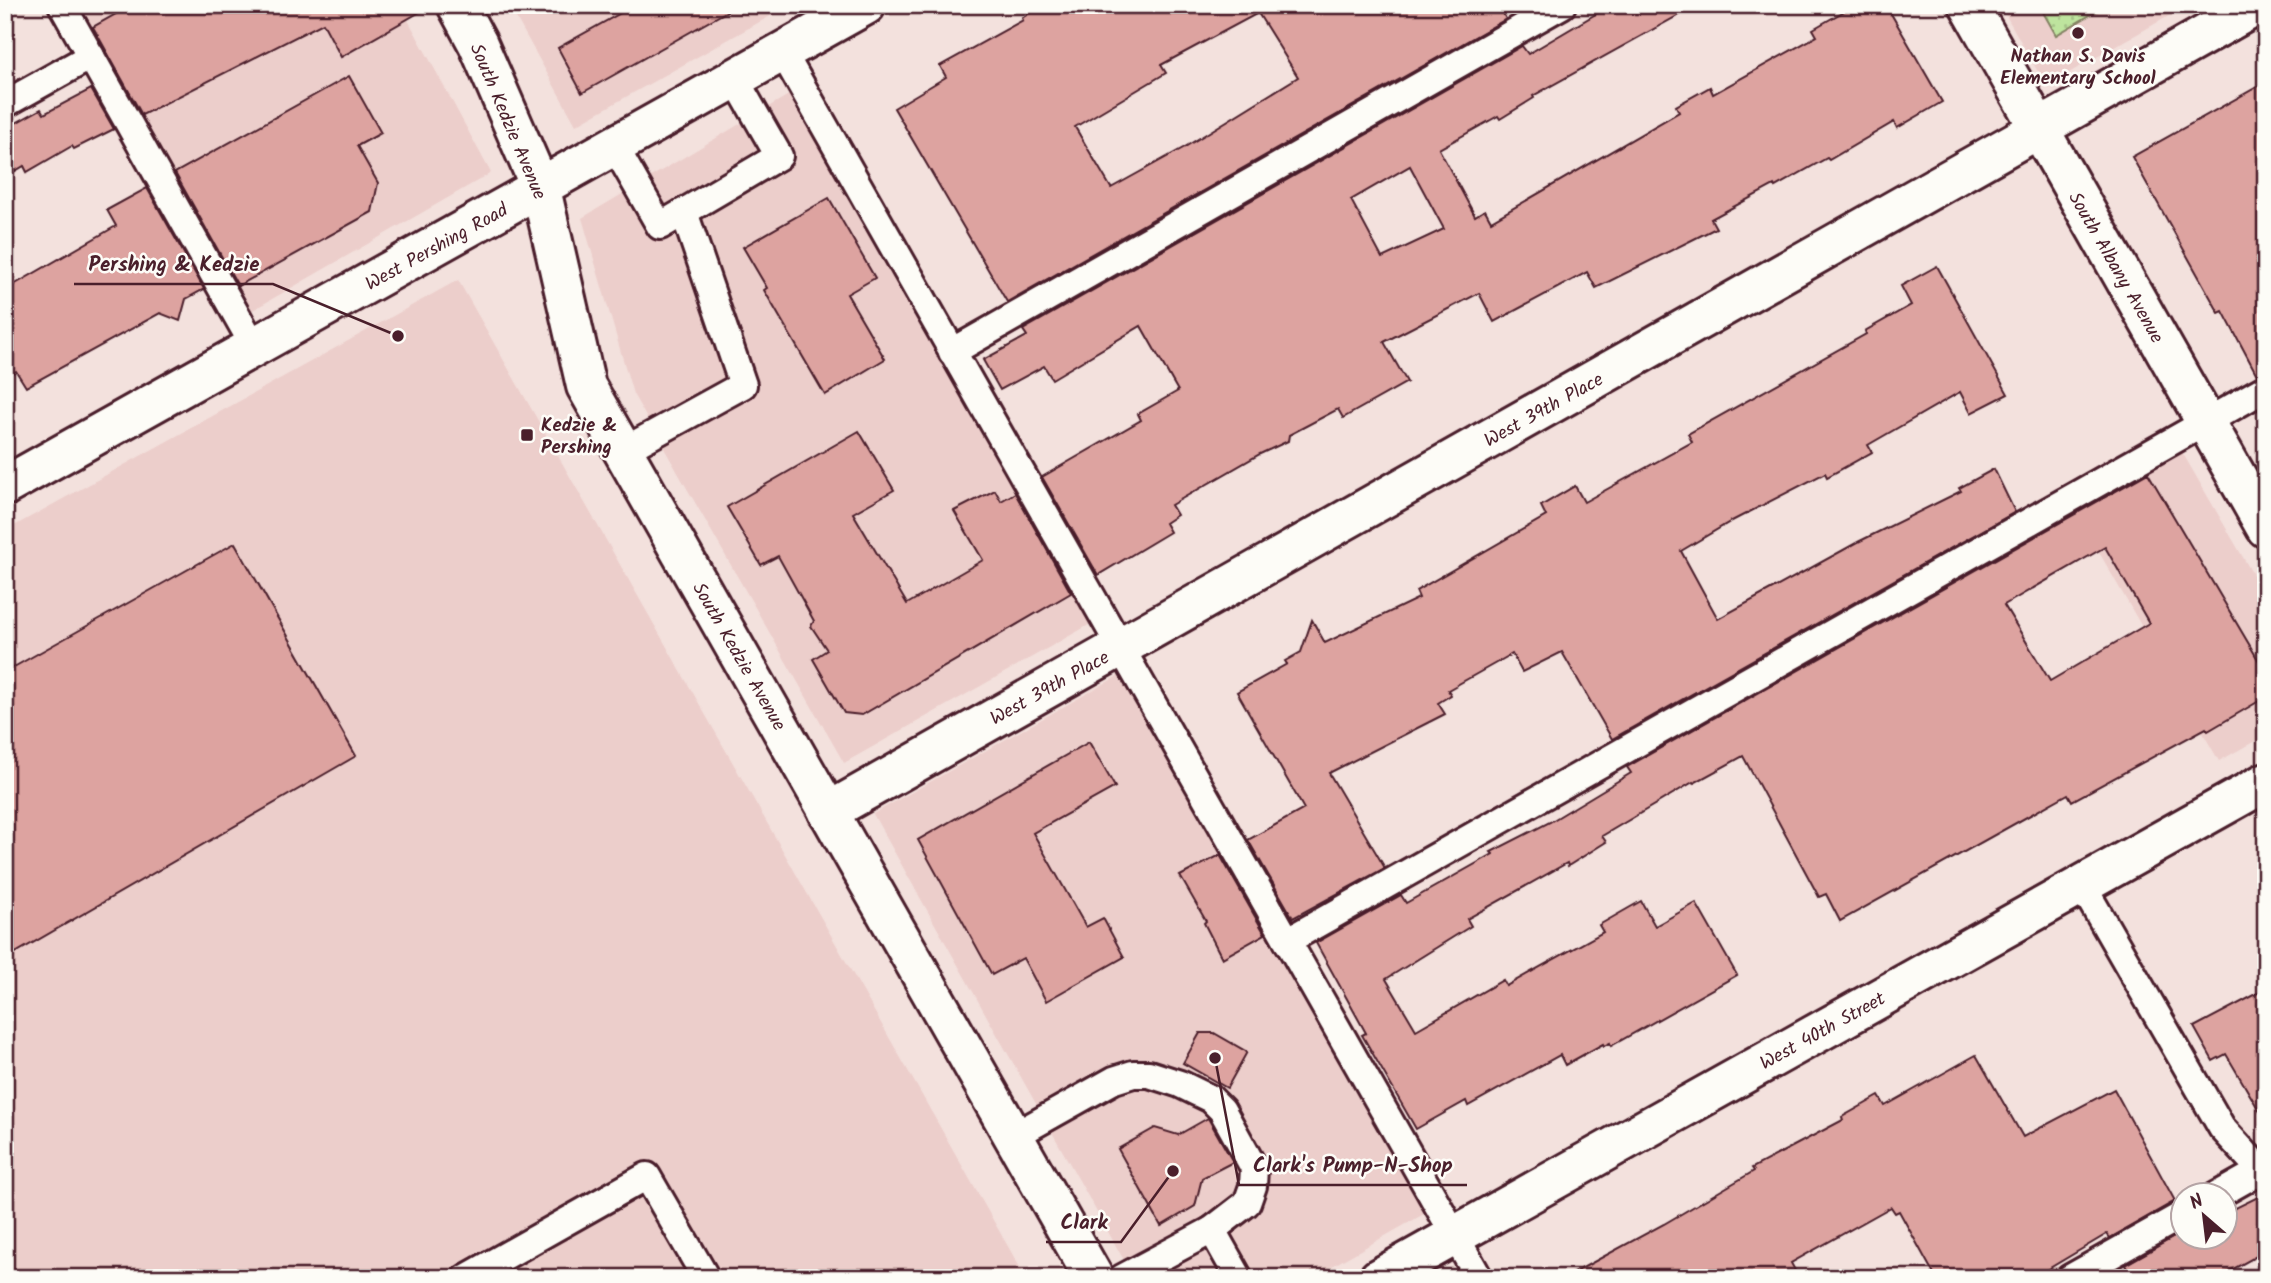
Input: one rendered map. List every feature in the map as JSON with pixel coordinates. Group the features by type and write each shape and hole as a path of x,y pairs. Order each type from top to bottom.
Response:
{"street":[{"name":"South Kedzie Avenue","path":"457,5 478,44 541,189 586,386 1094,1278"},
{"name":"South Albany Avenue","path":"1969,5 2266,528"},
{"name":"West 39th Place","path":"828,811 2258,5"},
{"name":"West Pershing Road","path":"5,486 541,189 783,53 856,8"},
{"name":"West 40th Street","path":"1379,1278 2266,782"}],"lane":[{"path":"62,5 255,348"},
{"path":"953,352 1562,5"},
{"path":"783,53 1479,1278"},
{"path":"5,104 90,56"},
{"path":"615,147 660,226 779,156 735,79"},
{"path":"623,451 743,385 684,212"},
{"path":"1287,941 2266,388"},
{"path":"2082,885 2222,1128 2264,1173 2240,1184"},
{"path":"1014,1136 1114,1080 1133,1074 1149,1074 1180,1084 1211,1099 1222,1110 1254,1168 1247,1203 1212,1230 1122,1278"},
{"path":"466,1278 647,1176 706,1278"},
{"path":"2070,1278 2170,1221"},
{"path":"1212,1230 1239,1278"}],"shaded area":[{"path":"62,5 400,5 491,173 239,318"},
{"path":"509,5 790,5 576,125"},
{"name":"Nathan S. Davis Elementary School","path":"2000,5 2188,5 2046,86"},
{"path":"802,87 1103,617 844,763 633,394 582,218"},
{"path":"458,280 1026,1278 5,1278 5,531"},
{"path":"2175,440 2266,597 2266,735 2219,761 2069,500"},
{"path":"1132,668 1438,1206 1311,1278 1134,1278 873,814"}],"green space":[{"path":"2039,5 2107,5 2056,35"}],"building":[{"path":"132,5 432,5 341,57 323,23 142,115 93,27"},
{"path":"635,5 738,5 582,93 558,48"},
{"path":"1042,5 1498,5 1506,19 1007,302 894,108 946,77 940,66 1023,20 1022,18","holes":["1258,13 1298,77 1185,147 1111,188 1075,127 1166,73 1161,65"]},
{"path":"1611,5 1697,5 1533,96 1534,98 1500,119 1498,116 1439,149 1475,216 1485,210 1491,221 1679,112 1676,106 1710,87 1713,94 1817,36 1813,29 1855,5 1886,5 1942,102 1897,128 1894,122 1829,160 1827,158 1775,187 1774,185 1711,219 1716,228 1596,288 1587,272 1494,322 1479,293 1384,342 1407,382 1343,418 1338,409 1289,435 1288,441 1171,505 1177,515 1165,523 1170,532 1098,575 1042,477 1141,420 1138,414 1178,391 1141,326 1052,379 1044,366 1000,390 983,360 1027,336 1023,330 1522,46 1528,54","holes":["1410,166 1444,229 1382,258 1351,200"]},
{"path":"349,76 381,133 357,146 378,183 372,212 238,286 175,173"},
{"path":"2266,82 2266,372 2257,375 2223,311 2219,313 2132,157"},
{"path":"91,89 114,129 74,149 72,146 27,172 24,166 5,177 5,129 41,109 44,114"},
{"path":"147,188 204,289 186,299 180,321 160,313 26,387 16,371 5,377 5,290 116,226 107,210"},
{"path":"829,198 875,278 847,294 885,359 825,395 764,290 767,288 743,247"},
{"path":"1937,266 2008,394 1971,413 1960,392 1868,445 1872,452 1827,477 1825,473 1730,522 1681,551 1718,619 1858,542 1961,491 1959,488 1994,469 2015,512 1612,739 1562,652 1522,672 1512,654 1448,690 1451,695 1438,703 1445,714 1329,773 1385,868 1293,918 1248,840 1304,809 1237,692 1287,664 1285,661 1301,652 1312,620 1325,643 1419,598 1416,591 1546,516 1541,506 1575,486 1584,502 1692,442 1688,434 1866,334 1865,331 1911,305 1901,286"},
{"path":"859,431 894,490 853,513 907,604 983,560 954,511 995,490 1001,501 1015,493 1071,593 862,715 844,713 813,659 827,650 811,626 814,621 778,556 761,565 727,507"},
{"path":"2148,473 2266,673 2266,697 2208,731 2206,728 2072,801 2068,794 1840,921 1826,894 1819,897 1743,756 1693,782 1602,836 1606,842 1568,866 1567,863 1467,919 1471,926 1386,979 1416,1030 1503,980 1506,986 1603,932 1599,925 1641,901 1655,926 1696,903 1737,975 1611,1046 1610,1043 1604,1046 1603,1044 1565,1065 1560,1055 1468,1106 1466,1101 1416,1129 1362,1035 1366,1033 1316,943 1401,895 1406,903 1493,854 1491,852 1550,822 1631,773 1627,767","holes":["2105,547 2149,623 2050,681 2004,605"]},
{"path":"235,543 356,756 5,959 5,672"},
{"path":"1089,742 1115,787 1033,833 1086,927 1103,918 1124,957 1046,1001 1023,958 992,975 918,840"},
{"path":"1220,855 1265,934 1222,958 1204,923 1206,921 1180,876"},
{"path":"2266,989 2266,1122 2226,1054 2213,1061 2194,1027"},
{"path":"1200,1033 1214,1033 1247,1052 1227,1088 1183,1063"},
{"path":"1976,1055 2023,1137 2114,1089 2170,1192 2170,1204 2110,1238 2107,1234 2033,1278 1936,1278 1899,1211 1895,1213 1891,1207 1791,1263 1799,1278 1564,1278 1664,1224 1754,1171 1752,1168 1843,1120 1842,1117 1879,1096 1885,1106"},
{"path":"1208,1118 1233,1162 1202,1178 1195,1206 1161,1226 1118,1149 1155,1128 1178,1135"},
{"path":"2266,1193 2266,1251 2217,1278 2132,1278 2125,1265 2170,1239 2170,1252 2240,1252 2240,1206"}],"place":[{"name":"Nathan S. Davis Elementary School","path":"2078,33"},
{"name":"Pershing & Kedzie","path":"398,336"},
{"name":"Kedzie & Pershing","path":"527,435"},
{"name":"Clark's Pump-N-Shop","path":"1215,1058"},
{"name":"Clark","path":"1173,1171"}]}
